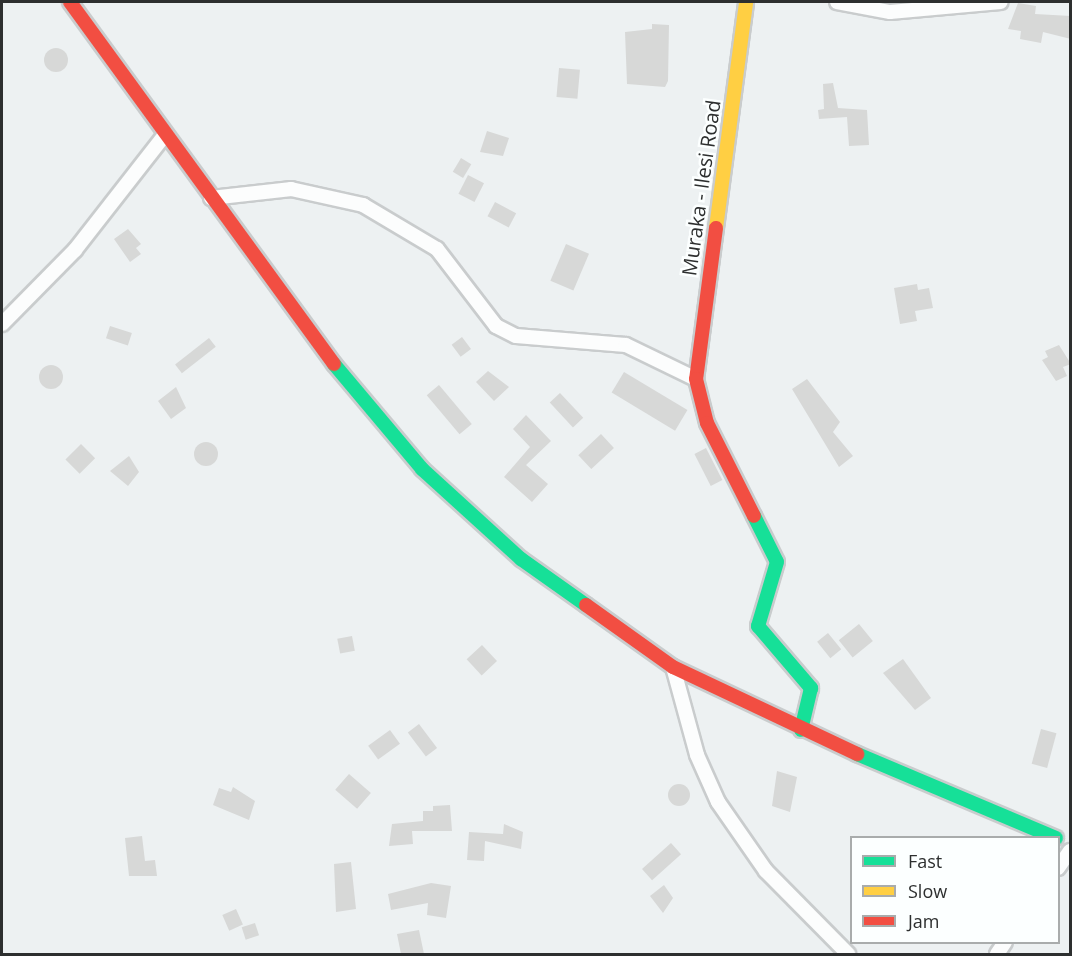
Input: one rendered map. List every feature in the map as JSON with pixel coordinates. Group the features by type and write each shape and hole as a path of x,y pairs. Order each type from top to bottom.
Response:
{"main road":[{"path":"70,2 324,352 423,469 521,559 673,667 801,730 1052,836"},
{"name":"Muraka - Ilesi Road","path":"746,2 696,379 707,423 777,562 757,616 758,626 811,688 801,730"}],"street":[{"path":"837,2 890,12 1001,2"},
{"path":"2,324 75,250 165,135"},
{"path":"211,198 291,189 363,205 437,249 496,326 516,336 626,345 696,379"},
{"path":"673,667 697,755 718,802 766,871 848,954"},
{"path":"1060,867 1071,851"}],"building":[{"path":"1018,3 1036,6 1035,14 1071,16 1071,39 1043,32 1041,43 1020,39 1021,31 1008,29"},
{"path":"652,24 669,25 668,81 665,87 627,84 625,32 652,29"},
{"path":"56,48 64,52 68,60 64,68 56,72 48,68 44,60 48,52"},
{"path":"559,68 580,70 577,99 556,97"},
{"path":"833,83 838,108 867,110 869,145 849,146 847,117 819,119 818,110 824,109 823,84"},
{"path":"487,131 509,138 503,156 480,152"},
{"path":"461,158 471,164 463,178 453,172"},
{"path":"468,175 484,183 475,202 458,194"},
{"path":"495,202 516,213 509,227 487,216"},
{"path":"128,229 141,244 136,248 141,254 130,262 114,239"},
{"path":"566,244 589,254 573,291 550,281"},
{"path":"917,284 918,290 929,288 933,308 915,311 917,321 900,324 894,288"},
{"path":"110,326 132,333 128,345 106,338"},
{"path":"462,337 471,349 461,357 452,345"},
{"path":"209,338 216,347 182,373 175,364"},
{"path":"1059,345 1071,364 1063,367 1067,376 1056,381 1042,360 1048,357 1045,351"},
{"path":"51,365 59,369 63,377 59,385 51,389 43,385 39,377 43,369"},
{"path":"488,371 509,387 494,401 476,382"},
{"path":"624,372 687,410 675,431 612,393"},
{"path":"807,379 840,422 833,432 853,456 839,467 792,389"},
{"path":"439,385 472,424 460,434 427,395"},
{"path":"176,387 186,408 171,419 158,401"},
{"path":"560,393 583,418 573,427 550,403"},
{"path":"526,415 551,441 526,465 548,484 532,502 504,477 530,447 513,429"},
{"path":"601,434 614,448 591,469 578,455"},
{"path":"206,442 215,445 218,454 215,463 206,466 197,463 194,454 197,445"},
{"path":"81,444 95,458 80,474 65,460"},
{"path":"706,448 722,480 711,486 694,454"},
{"path":"129,456 139,472 128,486 110,471"},
{"path":"859,624 873,641 853,657 839,640"},
{"path":"828,633 841,649 830,658 817,642"},
{"path":"352,636 355,651 340,654 337,639"},
{"path":"482,645 497,661 482,675 467,659"},
{"path":"903,659 931,698 915,710 883,673"},
{"path":"419,724 437,748 426,756 408,732"},
{"path":"1041,729 1056,733 1047,768 1032,764"},
{"path":"390,730 400,744 378,760 368,746"},
{"path":"777,771 797,777 790,812 772,806"},
{"path":"349,774 371,793 357,809 335,790"},
{"path":"679,784 687,787 690,795 687,803 679,806 671,803 668,795 671,787"},
{"path":"233,787 255,801 249,820 213,805 219,788 231,792"},
{"path":"450,805 452,831 412,831 413,844 389,846 392,824 423,821 423,811 433,811 433,806"},
{"path":"504,824 523,832 521,849 485,841 484,861 467,860 469,832 503,834"},
{"path":"142,836 145,861 155,860 157,876 129,876 125,838"},
{"path":"671,843 681,854 652,880 642,869"},
{"path":"351,862 356,909 336,912 334,864"},
{"path":"431,883 451,886 446,918 427,915 428,903 391,910 388,894"},
{"path":"664,885 673,898 663,913 650,896"},
{"path":"236,909 243,925 229,931 222,915"},
{"path":"255,923 259,935 246,940 242,927"},
{"path":"419,930 424,954 401,954 397,934"}],"traffic: fast":[{"path":"334,364 422,469 521,559 586,605"},
{"path":"754,516 777,562 758,626 811,688 801,730"},
{"path":"857,754 1051,836"}],"traffic: slow":[{"path":"716,228 746,2"}],"traffic: jam":[{"path":"70,2 334,364"},
{"path":"716,228 696,379 707,423 754,516"},
{"path":"586,605 673,667 857,754"}]}
